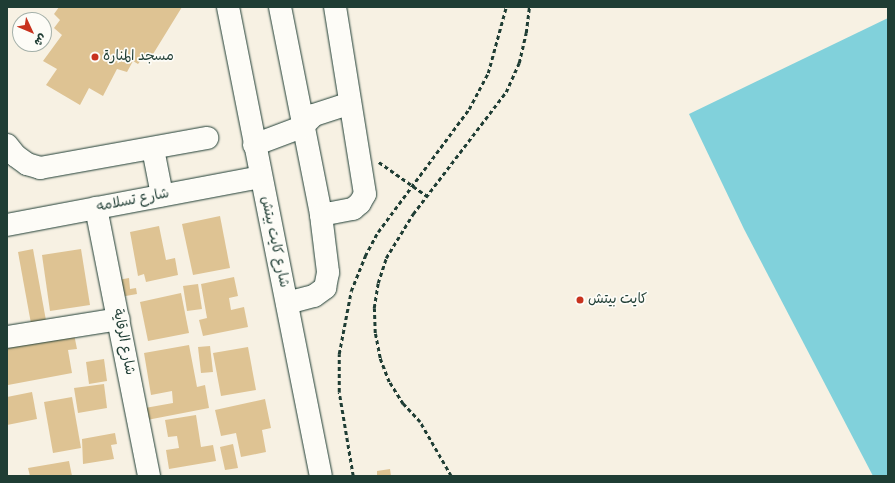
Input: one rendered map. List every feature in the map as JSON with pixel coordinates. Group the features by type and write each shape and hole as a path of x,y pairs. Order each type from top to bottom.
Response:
{"street":[{"name":"شارع كايت بيتش","path":"228,7 260,177 321,476"},
{"path":"280,7 302,127 321,215 328,272 325,288 314,296 286,303"},
{"path":"321,215 353,209 360,203 365,194 365,184 350,103 335,7"},
{"path":"254,145 302,127 314,115 350,103"},
{"path":"7,145 16,156 27,164 40,168 153,149 207,138"},
{"path":"153,149 162,195"},
{"name":"شارع تسلامه","path":"7,225 260,177"},
{"name":"شارع الرقاية","path":"96,208 149,476"},
{"path":"7,337 119,319"}],"path":[{"path":"353,476 339,392 339,354 350,291 365,256 412,184 469,109 488,73 506,7"},
{"path":"451,476 420,422 403,404 389,382 380,358 375,333 375,302 386,258 427,196 506,92 519,63 526,33 528,7"},
{"path":"360,158 374,159 412,184 427,196"}],"water":[{"path":"888,18 888,476 873,476 744,229 689,114"}],"building":[{"name":"مسجد المنارة","path":"59,7 182,7 150,59 145,55 138,64 133,61 127,72 117,69 103,96 89,88 80,105 46,85 57,69 43,61 50,52 52,52 52,49 62,35 54,28 60,20 54,14"},
{"path":"220,216 230,268 193,275 182,224"},
{"path":"159,226 166,260 175,258 178,275 146,282 144,274 138,276 130,232"},
{"path":"33,249 47,326 32,329 18,252"},
{"path":"81,249 90,305 50,311 42,255"},
{"path":"234,277 238,296 229,298 231,310 244,307 248,327 203,336 199,320 207,318 201,284"},
{"path":"129,278 130,289 136,288 137,294 120,297 118,280"},
{"path":"198,284 202,309 187,311 183,286"},
{"path":"181,293 189,333 148,341 140,302"},
{"path":"73,329 77,349 68,350 72,373 8,385 7,342"},
{"path":"189,345 197,387 205,385 209,408 147,420 145,408 173,403 172,391 151,395 144,353"},
{"path":"210,346 213,372 201,373 198,347"},
{"path":"248,347 256,390 221,396 213,353"},
{"path":"104,359 107,381 89,384 86,362"},
{"path":"104,384 107,408 78,413 74,388"},
{"path":"32,392 37,419 7,425 7,397"},
{"path":"72,397 81,448 53,453 44,402"},
{"path":"265,399 271,428 262,430 266,452 241,457 236,433 221,436 215,410"},
{"path":"196,415 201,447 213,445 216,461 169,469 166,450 179,448 177,436 168,437 165,420"},
{"path":"115,433 117,444 111,445 114,459 83,464 82,439"},
{"path":"233,444 238,468 225,470 220,447"},
{"path":"69,461 72,476 30,476 28,468"},
{"path":"390,469 391,476 377,476 377,471"}],"place":[{"name":"مسجد المنارة","path":"95,57"},
{"name":"كايت بيتش","path":"580,300"}]}
